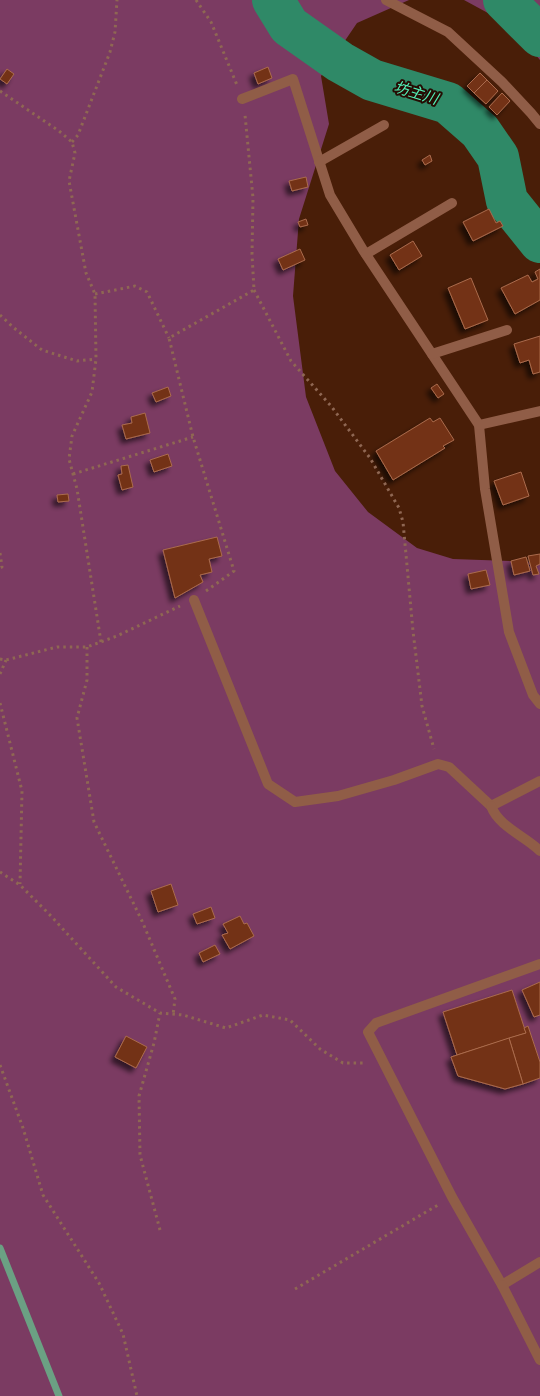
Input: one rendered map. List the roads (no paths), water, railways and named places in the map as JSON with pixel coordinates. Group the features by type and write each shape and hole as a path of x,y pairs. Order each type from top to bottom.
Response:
{"street":[{"path":"386,0 448,32 502,82 540,124"},
{"path":"242,99 293,80 330,194 366,254 479,425 485,490 509,632 533,695 540,704"},
{"path":"319,162 384,125"},
{"path":"366,254 452,203"},
{"path":"432,354 507,330"},
{"path":"479,425 540,411"},
{"path":"194,600 268,784 296,802 338,796 394,780 438,764 449,768 491,806 494,813 503,822 540,851"},
{"path":"491,806 540,781"},
{"path":"540,964 376,1023 368,1032 452,1197 502,1284 540,1360"},
{"path":"502,1284 540,1262"}],"waterway":[{"name":"坊主川","path":"273,0 289,26 340,62 372,80 448,103 480,131 498,157 507,201 540,242"},
{"path":"504,0 540,36"},
{"path":"0,1248 59,1396"}]}
